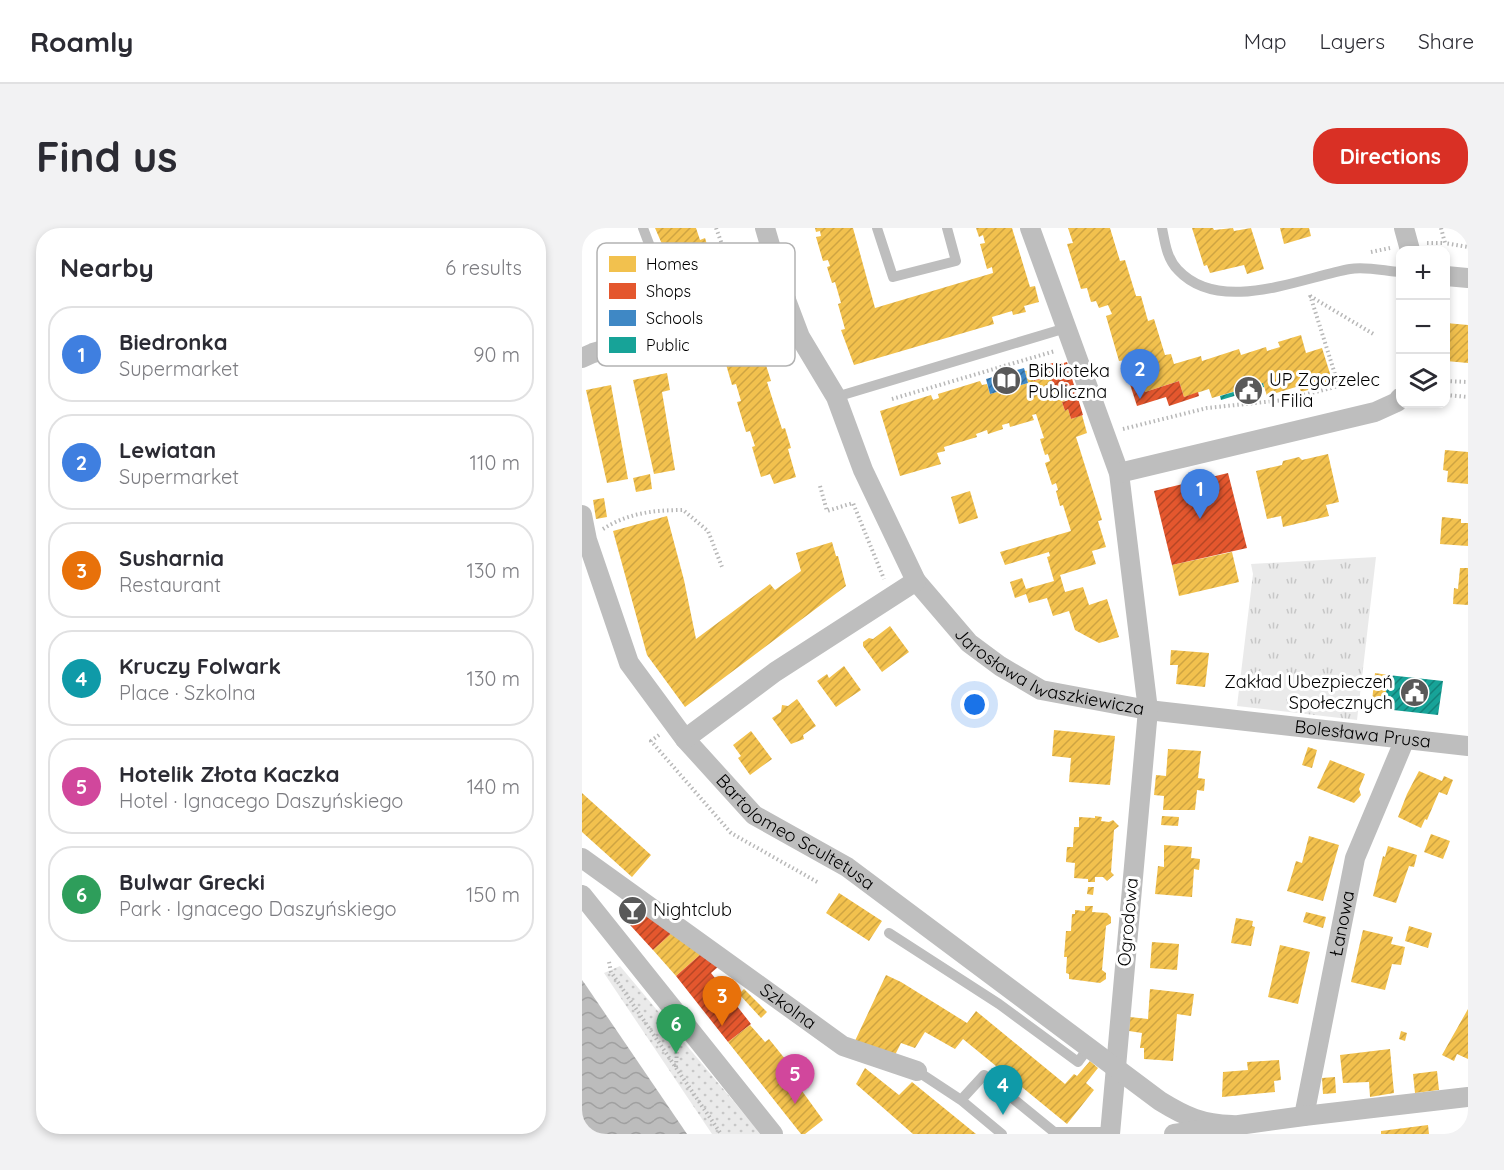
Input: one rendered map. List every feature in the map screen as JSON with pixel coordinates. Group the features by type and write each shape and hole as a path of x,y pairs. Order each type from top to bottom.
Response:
{"street":[{"name":"Jarosława Iwaszkiewicza","path":"765,228 769,243"},
{"name":"Jarosława Iwaszkiewicza","path":"795,324 800,337 836,397 876,500 916,581 969,643 1000,666 1041,690 1148,710 1119,473 1030,228"},
{"path":"1404,228 1409,246"},
{"path":"1450,276 1468,278"},
{"path":"582,358 597,352"},
{"path":"1119,473 1375,412 1396,401"},
{"name":"Bartolomeo Scultetusa","path":"582,515 588,540 629,663 685,739 754,815 847,867 1160,1101 1185,1116 1232,1125"},
{"path":"685,739 775,672 916,581"},
{"name":"Bolesława Prusa","path":"1148,710 1468,746"},
{"name":"Ogrodowa","path":"1110,1133 1148,710"},
{"name":"Łanowa","path":"1304,1116 1355,858 1405,739"},
{"name":"Szkolna","path":"582,858 843,1046 917,1071"},
{"path":"582,895 773,1134"},
{"path":"1174,1134 1468,1097"}],"lane":[{"path":"643,228 649,243"},
{"path":"877,228 893,277 956,261 947,228"},
{"path":"1162,228 1167,252 1177,270 1193,283 1215,290 1245,293 1353,268 1396,272"},
{"path":"836,397 1069,337"},
{"path":"888,933 999,1004 1078,1062 1089,1047"},
{"path":"917,1071 961,1100 1002,1134"},
{"path":"961,1100 984,1075 1053,1133 1110,1133"}],"path":[{"path":"716,228 722,243"},
{"path":"1441,228 1445,243 1468,247"},
{"path":"1339,387 1310,295 1374,335"},
{"path":"888,400 1069,337"},
{"path":"1105,434 1207,408 1284,400 1370,378"},
{"path":"1450,381 1468,382"},
{"path":"1450,395 1468,397"},
{"path":"820,486 827,511 853,503 892,596"},
{"path":"588,540 617,520 652,510 683,510 708,531 722,567"},
{"path":"674,723 651,741 731,833 819,883"},
{"path":"611,972 721,1134"},
{"path":"676,1068 678,1040"},
{"path":"676,1068 684,1062"}],"green space":[{"path":"1376,557 1357,720 1237,706 1253,574 1251,564"},
{"path":"620,966 761,1134 712,1134 604,973"}],"water":[{"path":"582,980 585,984 687,1134 582,1134"}],"building: Homes":[{"path":"655,228 696,228 700,240 705,238 707,243 662,243"},
{"path":"815,228 853,228 875,308 993,273 992,267 987,269 980,244 985,243 983,235 979,237 976,228 1012,228 1030,287 1035,286 1039,302 1024,306 1026,312 1013,315 1012,311 992,317 994,324 854,365 841,330 845,329 838,304 841,303 835,282 832,283 827,267 830,266 828,260 823,261 816,237 821,236 820,231 816,232"},
{"path":"1068,228 1110,228 1120,261 1125,260 1136,296 1141,296 1148,321 1154,319 1165,355 1171,354 1174,364 1201,356 1202,361 1239,349 1241,355 1266,347 1267,351 1280,347 1278,342 1301,335 1306,353 1322,348 1333,383 1301,392 1299,386 1267,396 1263,383 1212,398 1209,389 1184,397 1179,381 1145,392 1134,366 1127,367 1125,360 1119,361 1106,316 1112,314 1108,305 1099,308 1096,301 1091,302 1087,288 1081,289 1067,244 1073,243"},
{"path":"1192,228 1213,228 1214,230 1233,228 1234,231 1251,228 1264,269 1247,274 1244,265 1210,273 1207,265 1204,266"},
{"path":"1280,228 1309,228 1311,236 1284,244"},
{"path":"1450,323 1468,325 1468,363 1450,361"},
{"path":"726,366 766,366 771,381 767,382 782,429 785,428 796,477 774,484 770,474 761,477 752,447 755,446 750,431 746,432 737,402 741,401 736,384 732,385"},
{"path":"1031,370 1034,381 1050,376 1055,392 1062,389 1066,401 1062,402 1065,411 1068,409 1071,419 1082,415 1087,433 1076,437 1102,520 1098,521 1106,547 1092,551 1096,564 1060,575 1065,592 1083,587 1089,605 1107,599 1119,637 1099,643 1075,630 1069,611 1053,616 1047,598 1029,603 1026,594 1015,598 1010,582 1022,578 1026,589 1054,581 1047,557 1050,556 1049,552 1005,565 1000,552 1071,531 1063,505 1060,506 1056,483 1052,485 1045,463 1050,461 1048,454 1045,455 1040,439 1044,438 1036,414 1032,415 1034,420 1010,427 1009,423 1002,425 1003,429 988,434 987,430 976,434 977,437 944,447 945,451 937,453 941,464 900,476 880,411 931,395 933,400 939,398 938,394 980,381 982,385 987,384 990,394 1028,383 1025,371"},
{"path":"667,373 670,390 662,392 675,470 654,474 633,380"},
{"path":"611,385 628,479 607,483 586,390"},
{"path":"1445,450 1468,452 1468,484 1447,482 1448,471 1443,470"},
{"path":"1328,454 1339,502 1326,505 1329,516 1283,527 1281,516 1267,519 1256,471 1282,465 1283,461 1299,457 1302,460"},
{"path":"650,474 652,489 636,492 633,478"},
{"path":"970,491 978,518 959,524 951,497"},
{"path":"604,498 607,517 596,519 593,500"},
{"path":"667,516 684,580 696,639 770,584 775,590 801,571 796,553 832,542 846,586 685,707 647,655 613,531"},
{"path":"1442,517 1461,519 1461,523 1468,523 1468,546 1440,544"},
{"path":"1232,552 1239,582 1179,596 1172,565"},
{"path":"1460,568 1468,568 1468,605 1453,604 1454,588 1458,589"},
{"path":"890,626 909,652 882,672 863,646 863,642 869,638 873,639"},
{"path":"1171,650 1209,653 1205,687 1176,684 1178,665 1170,665"},
{"path":"844,666 861,690 836,707 817,681 827,674 829,678"},
{"path":"1375,673 1388,675 1385,702 1372,701"},
{"path":"797,699 816,726 803,735 804,739 791,744 772,718 781,712 782,705 788,706"},
{"path":"1054,730 1115,736 1110,785 1069,782 1071,758 1052,756"},
{"path":"751,731 772,759 750,775 738,758 741,756 733,745"},
{"path":"1308,747 1317,750 1312,768 1302,765"},
{"path":"1168,749 1201,751 1198,778 1205,779 1204,791 1197,790 1195,810 1163,810 1164,796 1154,795 1156,775 1166,776"},
{"path":"1330,760 1365,774 1359,789 1361,795 1354,803 1317,788"},
{"path":"1419,771 1442,781 1444,776 1453,780 1447,795 1439,792 1421,828 1398,817"},
{"path":"582,793 651,855 632,877 582,832"},
{"path":"1095,816 1102,817 1101,821 1113,820 1119,826 1114,830 1111,872 1114,875 1107,881 1103,877 1095,877 1095,882 1088,882 1088,879 1074,878 1075,863 1066,862 1067,847 1073,847 1074,827 1079,827 1079,817 1095,818"},
{"path":"1162,816 1179,817 1178,826 1161,825"},
{"path":"1431,834 1450,841 1443,859 1424,852"},
{"path":"1309,836 1339,845 1323,901 1287,891 1296,861 1302,863"},
{"path":"1164,845 1192,847 1191,858 1200,859 1199,870 1194,869 1192,897 1155,894 1158,866 1164,867"},
{"path":"1388,846 1417,855 1414,867 1409,866 1396,903 1373,896 1383,856 1385,857"},
{"path":"1088,887 1094,887 1093,895 1087,894"},
{"path":"839,893 882,921 869,941 826,913"},
{"path":"1085,906 1093,906 1092,912 1107,913 1111,917 1111,923 1106,926 1102,970 1106,973 1106,979 1100,983 1069,979 1069,974 1066,973 1067,957 1064,957 1066,931 1071,931 1072,914 1075,914 1075,910 1085,911"},
{"path":"1306,912 1326,917 1323,928 1303,922"},
{"path":"1236,918 1253,921 1252,926 1255,927 1251,946 1231,943"},
{"path":"1409,926 1432,933 1428,948 1405,941"},
{"path":"675,930 702,953 676,976 653,950"},
{"path":"1363,930 1393,937 1391,944 1405,947 1401,965 1392,964 1385,990 1351,982"},
{"path":"1152,942 1179,944 1177,970 1150,968"},
{"path":"1280,945 1310,952 1298,1004 1268,997"},
{"path":"886,975 967,1023 976,1011 1065,1084 1074,1074 1077,1076 1090,1061 1098,1068 1086,1083 1094,1090 1067,1124 963,1039 955,1049 925,1032 915,1048 901,1043 893,1059 854,1043"},
{"path":"744,989 767,1012 761,1018 739,994"},
{"path":"1150,989 1194,994 1191,1016 1177,1014 1173,1061 1144,1059 1144,1048 1140,1048 1142,1033 1129,1031 1130,1017 1148,1019"},
{"path":"1468,1009 1468,1059 1457,1054 1454,1061 1442,1055"},
{"path":"750,1025 765,1042 769,1039 802,1080 797,1084 823,1120 805,1134 801,1134 728,1042"},
{"path":"1401,1031 1407,1033 1405,1041 1399,1039"},
{"path":"1390,1049 1394,1093 1370,1097 1369,1082 1343,1083 1340,1055"},
{"path":"1279,1060 1281,1080 1274,1081 1275,1092 1222,1097 1223,1072 1248,1070 1247,1062"},
{"path":"865,1068 899,1095 912,1082 976,1134 913,1134 856,1084"},
{"path":"1437,1071 1439,1090 1415,1093 1413,1074"},
{"path":"1335,1077 1336,1093 1323,1094 1322,1078"},
{"path":"1428,1125 1429,1134 1381,1134 1381,1131"}],"building: Shops":[{"path":"1056,362 1057,365 1067,362 1083,415 1071,419 1068,409 1065,411 1062,402 1066,401 1062,389 1055,392 1050,376 1034,381 1031,370"},
{"path":"1139,375 1145,392 1179,381 1184,397 1198,392 1199,396 1169,406 1166,397 1137,406 1128,378"},
{"path":"1228,473 1247,548 1172,565 1154,491"},
{"path":"632,901 675,930 653,950 620,914"},
{"path":"702,953 718,967 711,973 751,1024 728,1042 676,976"}],"building: Schools":[{"name":"Biblioteka Publiczna","path":"1024,368 1028,383 990,394 986,379"}],"building: Public":[{"path":"1263,383 1264,387 1221,400 1220,396"},
{"name":"Zakład Ubezpieczeń Społecznych","path":"1388,675 1443,681 1438,715 1384,709"}],"place":[{"name":"Biblioteka Publiczna","path":"1007,381"},
{"name":"UP Zgorzelec 1 Filia","path":"1248,390"},
{"name":"Lewiatan","path":"1140,399"},
{"name":"Biedronka","path":"1200,519"},
{"name":"Zakład Ubezpieczeń Społecznych","path":"1414,692"},
{"name":"Nightclub","path":"632,910"},
{"name":"Susharnia","path":"722,1026"},
{"name":"Bulwar Grecki","path":"676,1054"},
{"name":"Hotelik Złota Kaczka","path":"795,1104"},
{"name":"Kruczy Folwark","path":"1003,1115"}]}
